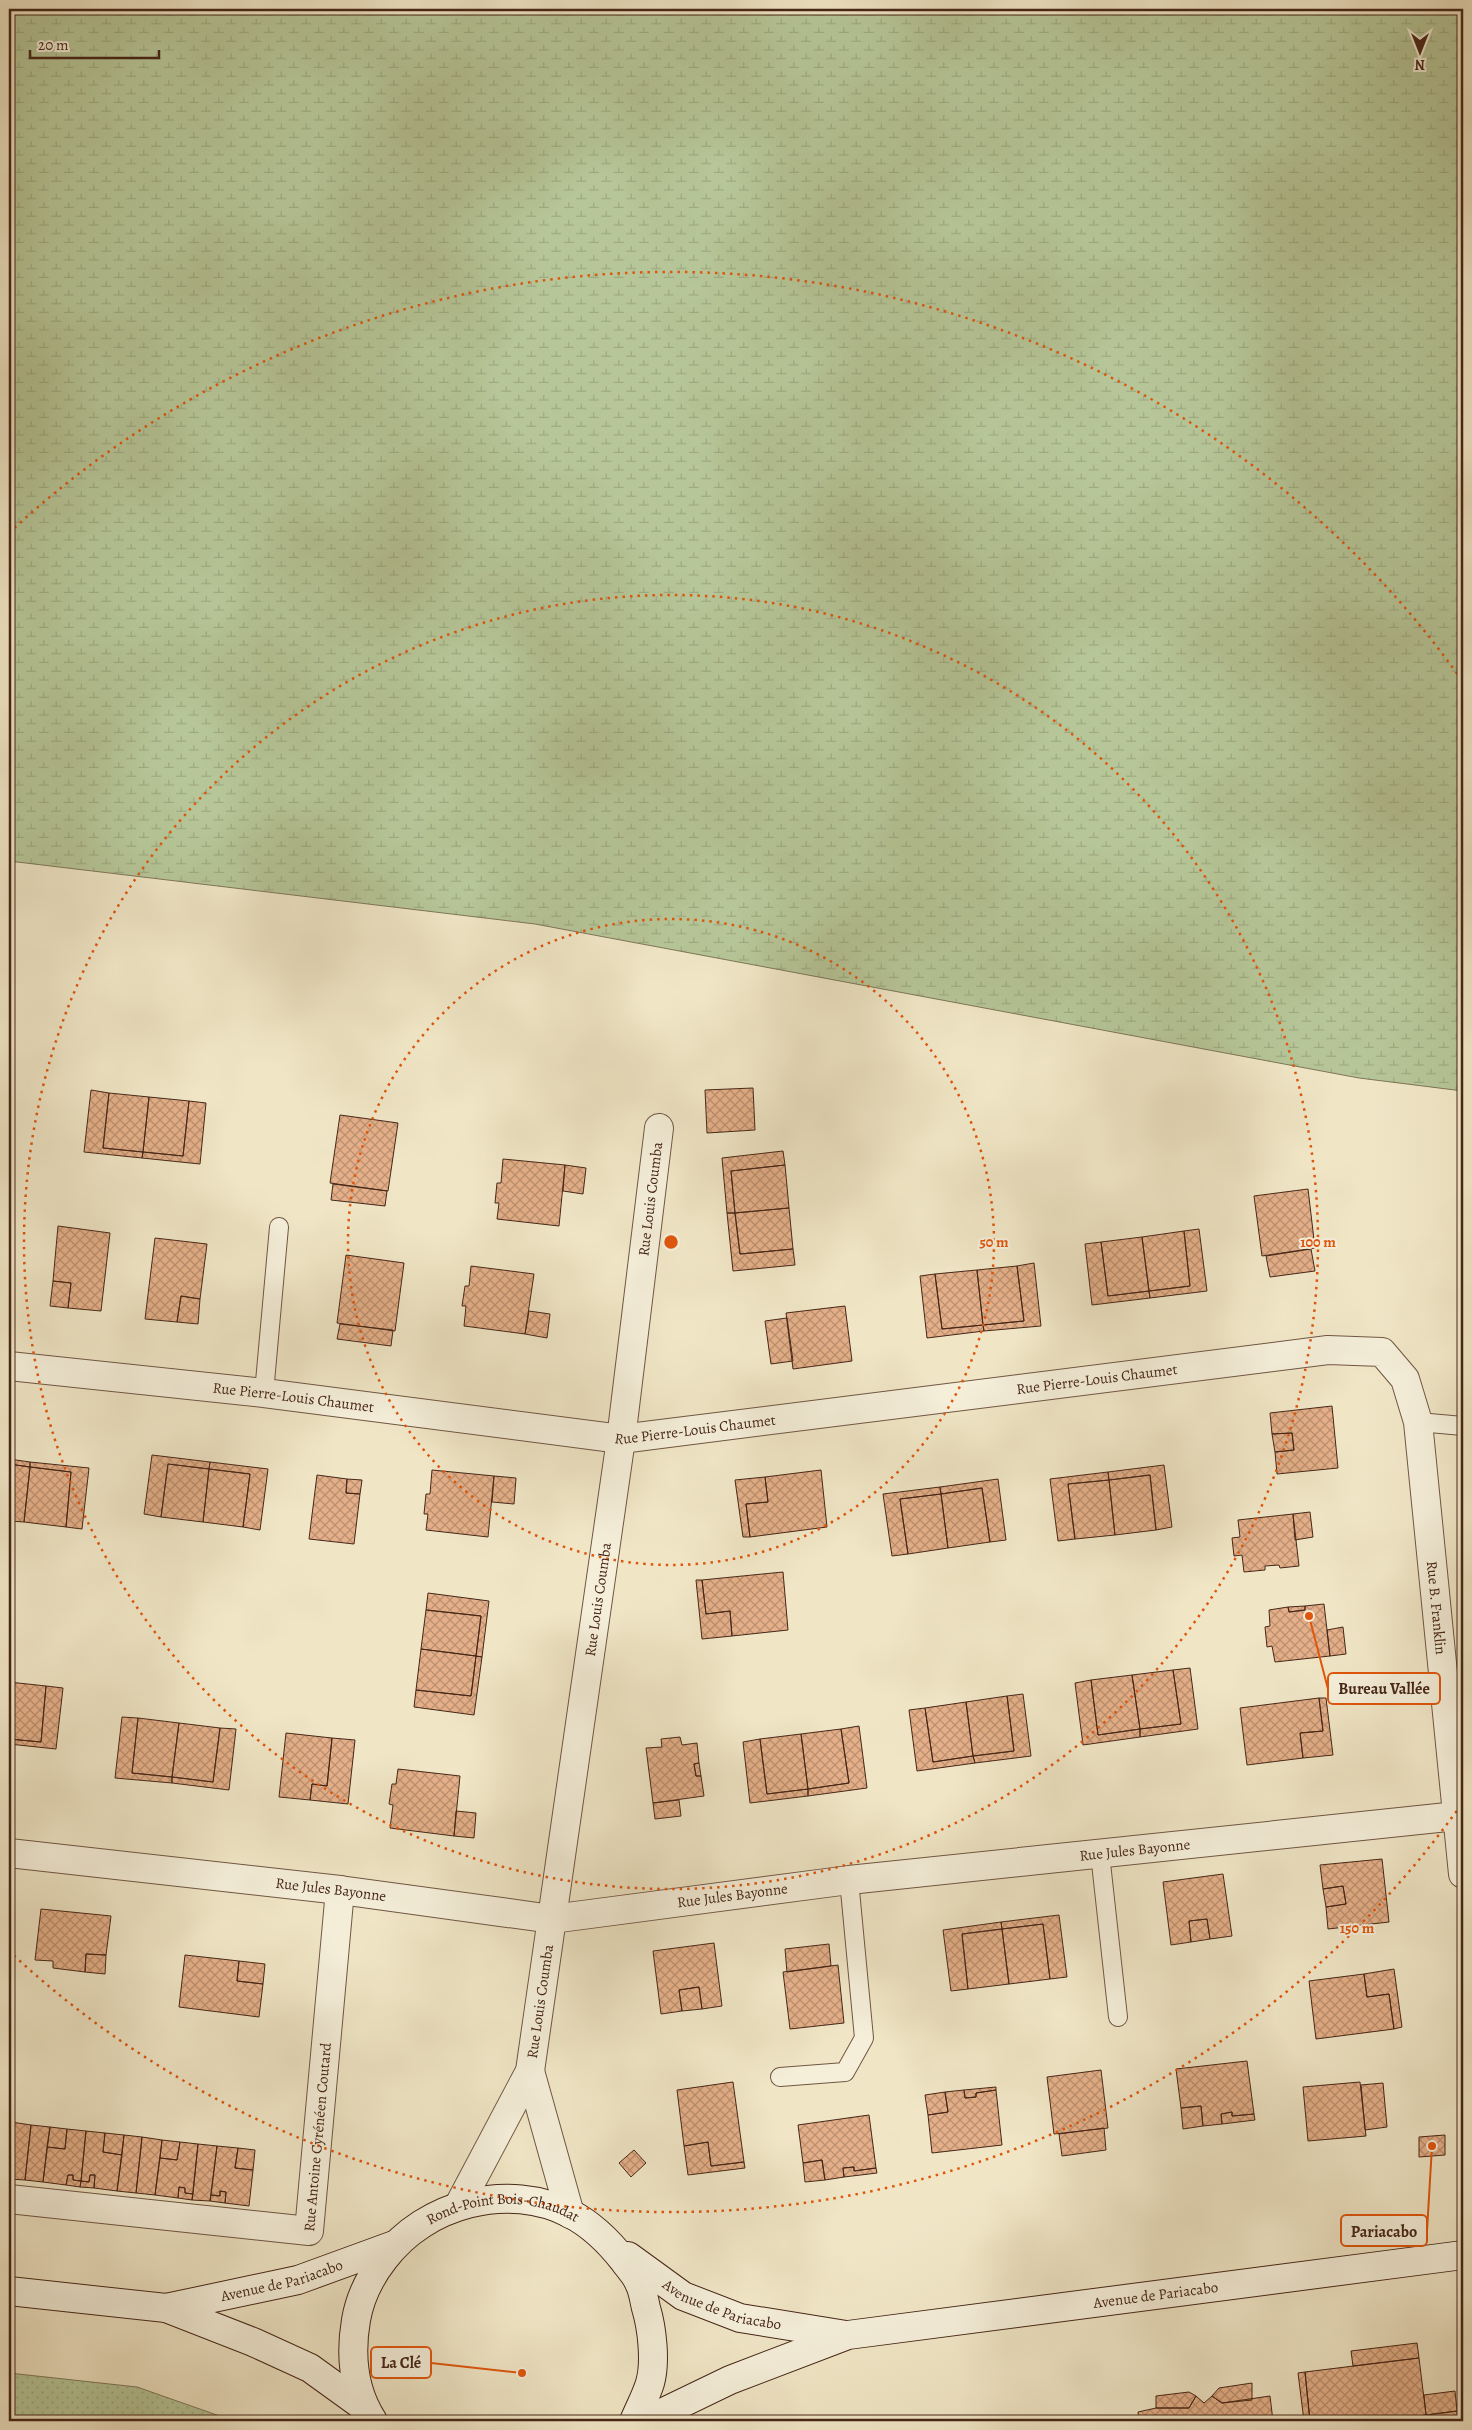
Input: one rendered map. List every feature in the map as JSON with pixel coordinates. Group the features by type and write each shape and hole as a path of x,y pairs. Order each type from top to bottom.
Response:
{"street":[{"name":"Rue Louis Coumba","path":"458,2205 530,2071 621,1439 659,1128"},
{"name":"Rue Pierre-Louis Chaumet","path":"9,1366 264,1393 621,1439 1328,1350 1382,1352"},
{"name":"Rue B. Franklin","path":"1382,1352 1405,1379 1418,1422 1463,1874"},
{"name":"Rue Jules Bayonne","path":"9,1853 340,1890 552,1919 849,1880 1458,1816"},
{"name":"Rue Antoine Cyrénéen Coutard","path":"9,2199 309,2231 340,1890"},
{"name":"Rue Louis Coumba","path":"530,2071 570,2214"},
{"name":"Rond-Point Bois-Chaudat","path":"368,2414 354,2374 352,2340 358,2307 371,2276 394,2245 423,2221 458,2205 496,2199 535,2202 570,2214 609,2242 639,2283 653,2331 651,2381 634,2421"},
{"name":"Avenue de Pariacabo","path":"609,2242 683,2296 740,2318 848,2335"},
{"name":"Avenue de Pariacabo","path":"166,2308 298,2280 394,2245"},
{"name":"Avenue de Pariacabo","path":"645,2421 730,2380 848,2335 1463,2255"},
{"name":"Avenue de Pariacabo","path":"9,2291 166,2308 254,2342 310,2368 368,2414"}],"lane":[{"path":"264,1393 279,1227"},
{"path":"1418,1422 1463,1426"},
{"path":"1100,1854 1118,2017"},
{"path":"780,2077 845,2072 864,2038 849,1880"}],"green space":[{"path":"9,9 1463,9 1463,1091 1359,1078 535,924 9,861"},
{"path":"9,2373 137,2387 234,2421 9,2421"}],"building":[{"path":"753,1088 755,1130 707,1133 705,1090"},
{"path":"91,1090 109,1093 103,1148 143,1152 142,1158 84,1152"},
{"path":"109,1093 149,1097 143,1152 103,1148"},
{"path":"149,1097 189,1101 183,1156 143,1152"},
{"path":"189,1101 206,1103 200,1164 142,1158 143,1152 183,1156"},
{"path":"340,1115 398,1123 388,1191 330,1183"},
{"path":"783,1151 785,1165 731,1171 735,1213 727,1213 722,1158"},
{"path":"503,1159 565,1165 559,1226 497,1219 499,1203 495,1203 497,1183 501,1183"},
{"path":"565,1165 586,1168 583,1194 563,1191"},
{"path":"785,1165 789,1208 735,1213 731,1171"},
{"path":"333,1184 387,1191 385,1206 331,1200"},
{"path":"1308,1189 1315,1248 1262,1256 1254,1196"},
{"path":"789,1208 793,1249 740,1254 735,1213"},
{"path":"727,1213 735,1213 740,1254 793,1249 795,1265 733,1271"},
{"path":"58,1226 110,1233 101,1311 68,1308 71,1283 53,1281"},
{"path":"1199,1229 1207,1291 1150,1298 1149,1291 1190,1286 1184,1231"},
{"path":"1184,1231 1190,1286 1149,1291 1142,1237"},
{"path":"1142,1237 1149,1291 1108,1296 1101,1242"},
{"path":"155,1238 207,1244 200,1299 181,1296 177,1322 145,1319"},
{"path":"1101,1242 1108,1296 1149,1291 1150,1298 1092,1305 1085,1244"},
{"path":"1311,1249 1315,1271 1270,1277 1266,1256"},
{"path":"346,1255 404,1263 395,1331 337,1323"},
{"path":"1034,1263 1041,1326 984,1331 983,1325 1024,1321 1017,1266"},
{"path":"471,1266 534,1274 525,1334 464,1326 466,1306 462,1306 465,1286 469,1286"},
{"path":"1017,1266 1024,1321 983,1325 977,1270"},
{"path":"977,1270 983,1325 942,1329 935,1274"},
{"path":"935,1274 942,1329 983,1325 984,1331 927,1338 920,1276"},
{"path":"53,1281 71,1283 68,1308 50,1306"},
{"path":"181,1296 200,1299 198,1324 177,1322"},
{"path":"845,1306 852,1361 793,1369 786,1313"},
{"path":"529,1311 550,1314 547,1338 525,1334"},
{"path":"787,1318 793,1361 771,1364 765,1321"},
{"path":"340,1324 393,1330 391,1346 337,1339"},
{"path":"1332,1406 1338,1468 1277,1474 1275,1452 1294,1450 1292,1433 1272,1434 1270,1413"},
{"path":"1292,1433 1294,1450 1275,1452 1272,1434"},
{"path":"152,1455 210,1462 209,1469 168,1464 161,1517 144,1514"},
{"path":"9,1459 30,1462 30,1467 9,1464"},
{"path":"30,1462 89,1468 82,1529 66,1527 71,1472 30,1467"},
{"path":"210,1462 268,1469 260,1530 243,1527 250,1474 209,1469"},
{"path":"9,1464 30,1467 24,1522 9,1521"},
{"path":"168,1464 209,1469 203,1522 161,1517"},
{"path":"1164,1465 1172,1527 1156,1530 1150,1475 1109,1480 1108,1472"},
{"path":"30,1467 71,1472 66,1527 24,1522"},
{"path":"209,1469 250,1474 243,1527 203,1522"},
{"path":"432,1470 494,1476 488,1537 426,1530 428,1514 424,1514 426,1494 430,1494"},
{"path":"821,1470 827,1527 750,1537 746,1504 768,1502 765,1477"},
{"path":"1108,1472 1109,1480 1068,1484 1075,1539 1058,1541 1050,1479"},
{"path":"317,1475 347,1479 346,1493 360,1494 354,1544 309,1539"},
{"path":"1150,1475 1156,1530 1115,1535 1109,1480"},
{"path":"494,1476 516,1478 514,1504 492,1502"},
{"path":"765,1477 768,1502 746,1504 750,1537 743,1537 735,1480"},
{"path":"347,1479 362,1480 360,1494 346,1493"},
{"path":"998,1479 1006,1540 990,1542 982,1488 941,1494 940,1487"},
{"path":"1109,1480 1115,1535 1075,1539 1068,1484"},
{"path":"940,1487 941,1494 900,1499 908,1554 892,1556 883,1494"},
{"path":"982,1488 990,1542 948,1548 941,1494"},
{"path":"941,1494 948,1548 908,1554 900,1499"},
{"path":"1310,1512 1313,1537 1295,1540 1293,1514"},
{"path":"1293,1514 1299,1566 1280,1568 1279,1565 1265,1566 1265,1570 1244,1572 1242,1555 1234,1556 1232,1538 1240,1537 1238,1520"},
{"path":"783,1572 788,1630 732,1636 730,1611 706,1614 702,1580"},
{"path":"696,1580 702,1580 706,1614 730,1611 732,1636 702,1639"},
{"path":"428,1593 489,1601 482,1657 476,1656 481,1616 426,1610"},
{"path":"1324,1604 1330,1656 1275,1662 1272,1646 1267,1647 1265,1627 1270,1626 1269,1610 1288,1607 1289,1612 1305,1610 1305,1606"},
{"path":"1305,1606 1305,1610 1289,1612 1288,1607"},
{"path":"426,1610 481,1616 476,1656 421,1649"},
{"path":"1343,1627 1346,1654 1330,1656 1327,1630"},
{"path":"421,1649 476,1656 471,1696 416,1690"},
{"path":"476,1656 482,1657 474,1715 414,1707 416,1690 471,1696"},
{"path":"1190,1668 1198,1729 1140,1737 1140,1729 1181,1724 1173,1670"},
{"path":"1173,1670 1181,1724 1140,1729 1132,1675"},
{"path":"1132,1675 1140,1729 1098,1735 1091,1680"},
{"path":"1091,1680 1098,1735 1140,1729 1140,1737 1083,1745 1075,1683"},
{"path":"9,1682 46,1686 41,1742 9,1739"},
{"path":"46,1686 63,1688 56,1749 9,1744 9,1739 41,1742"},
{"path":"1023,1694 1031,1756 975,1763 973,1756 1014,1751 1007,1696"},
{"path":"1007,1696 1014,1751 973,1756 966,1702"},
{"path":"1319,1698 1323,1731 1300,1733 1303,1758 1247,1765 1240,1708"},
{"path":"1319,1698 1326,1698 1333,1755 1303,1758 1300,1733 1323,1731"},
{"path":"966,1702 973,1756 933,1762 925,1708"},
{"path":"925,1708 933,1762 973,1756 975,1763 917,1771 909,1710"},
{"path":"122,1717 138,1718 132,1773 172,1777 172,1783 115,1778"},
{"path":"138,1718 179,1723 172,1777 132,1773"},
{"path":"179,1723 220,1728 213,1782 172,1777"},
{"path":"859,1726 867,1788 808,1796 808,1789 849,1783 841,1729"},
{"path":"220,1728 236,1729 229,1790 172,1783 172,1777 213,1782"},
{"path":"841,1729 849,1783 808,1789 801,1734"},
{"path":"286,1733 332,1738 327,1786 312,1784 310,1800 279,1797"},
{"path":"801,1734 808,1789 767,1794 760,1739"},
{"path":"680,1737 682,1745 697,1743 699,1763 694,1764 696,1776 701,1776 704,1796 653,1803 646,1748 662,1747 661,1739"},
{"path":"332,1738 355,1740 348,1804 310,1800 312,1784 327,1786"},
{"path":"760,1739 767,1794 808,1789 808,1796 750,1803 743,1742"},
{"path":"699,1763 701,1776 696,1776 694,1764"},
{"path":"398,1769 460,1776 454,1836 390,1828 393,1805 389,1804 392,1784 396,1784"},
{"path":"679,1800 681,1816 655,1819 653,1803"},
{"path":"456,1811 476,1813 474,1838 454,1836"},
{"path":"1382,1859 1389,1922 1328,1929 1326,1907 1346,1904 1343,1886 1323,1889 1320,1865"},
{"path":"1223,1874 1232,1936 1210,1939 1207,1919 1189,1921 1191,1942 1171,1945 1163,1882"},
{"path":"1343,1886 1346,1904 1326,1907 1323,1889"},
{"path":"41,1909 111,1916 106,1955 86,1954 85,1972 53,1968 53,1961 35,1960"},
{"path":"1059,1915 1067,1977 1050,1979 1043,1924 1002,1929 1001,1922"},
{"path":"1207,1919 1210,1939 1191,1942 1189,1921"},
{"path":"1001,1922 1002,1929 962,1934 968,1989 951,1991 943,1930"},
{"path":"1043,1924 1050,1979 1009,1984 1002,1929"},
{"path":"1002,1929 1009,1984 968,1989 962,1934"},
{"path":"714,1943 722,2006 702,2009 699,1987 679,1990 682,2011 661,2014 653,1951"},
{"path":"829,1944 831,1966 787,1972 785,1949"},
{"path":"86,1954 106,1955 105,1974 85,1972"},
{"path":"185,1955 239,1961 237,1981 263,1984 259,2017 179,2007"},
{"path":"239,1961 265,1964 263,1984 237,1981"},
{"path":"838,1965 844,2023 790,2029 783,1972"},
{"path":"1394,1969 1402,2027 1394,2029 1389,1994 1367,1997 1364,1974"},
{"path":"1364,1974 1367,1997 1389,1994 1394,2029 1316,2039 1309,1981"},
{"path":"699,1987 702,2009 682,2011 679,1990"},
{"path":"1247,2061 1254,2114 1232,2116 1232,2112 1221,2114 1222,2124 1203,2126 1201,2106 1181,2108 1176,2069"},
{"path":"1101,2070 1108,2128 1054,2134 1047,2077"},
{"path":"733,2082 744,2162 711,2166 708,2142 684,2146 677,2090"},
{"path":"1360,2082 1366,2136 1308,2141 1303,2087"},
{"path":"1383,2083 1387,2127 1365,2130 1361,2085"},
{"path":"996,2087 996,2090 976,2093 976,2097 965,2098 964,2090"},
{"path":"964,2090 965,2098 976,2097 976,2093 996,2090 1002,2145 932,2153 928,2115 948,2112 945,2092"},
{"path":"945,2092 948,2112 928,2115 925,2095"},
{"path":"1201,2106 1203,2126 1183,2129 1181,2108"},
{"path":"1232,2112 1232,2116 1254,2114 1255,2120 1222,2124 1221,2114"},
{"path":"869,2115 876,2168 854,2171 854,2167 843,2168 844,2177 825,2180 822,2160 803,2163 798,2125"},
{"path":"11,2122 31,2125 25,2180 9,2179"},
{"path":"31,2125 50,2127 43,2182 25,2180"},
{"path":"50,2127 67,2129 65,2149 47,2147"},
{"path":"1104,2128 1106,2150 1062,2156 1059,2134"},
{"path":"67,2129 86,2131 81,2181 73,2180 73,2175 68,2175 66,2185 43,2182 47,2147 65,2149"},
{"path":"86,2131 105,2133 103,2152 122,2155 117,2191 94,2188 95,2175 90,2175 89,2182 81,2181"},
{"path":"105,2133 124,2135 122,2155 103,2152"},
{"path":"124,2135 142,2137 136,2193 117,2191"},
{"path":"1445,2135 1445,2155 1419,2157 1419,2137"},
{"path":"142,2137 162,2140 155,2195 136,2193"},
{"path":"162,2140 180,2142 177,2160 160,2158"},
{"path":"180,2142 198,2144 193,2194 185,2193 185,2188 179,2187 178,2198 155,2195 160,2158 177,2160"},
{"path":"708,2142 711,2166 744,2162 745,2168 688,2175 684,2146"},
{"path":"198,2144 217,2146 210,2201 192,2200"},
{"path":"217,2146 238,2148 235,2168 253,2170 249,2206 225,2203 226,2192 220,2191 220,2196 211,2195"},
{"path":"238,2148 255,2150 253,2170 235,2168"},
{"path":"634,2150 646,2163 631,2177 619,2163"},
{"path":"822,2160 825,2180 805,2182 803,2163"},
{"path":"854,2167 854,2171 876,2168 877,2173 844,2177 843,2168"},
{"path":"68,2175 73,2175 73,2180 81,2181 80,2187 66,2185"},
{"path":"90,2175 95,2175 94,2188 80,2187 81,2181 89,2182"},
{"path":"179,2187 185,2188 185,2193 193,2194 192,2200 178,2198"},
{"path":"220,2191 226,2192 225,2203 210,2201 211,2195 220,2196"},
{"path":"1417,2343 1419,2358 1353,2366 1351,2351"},
{"path":"1419,2358 1426,2415 1373,2421 1310,2421 1305,2372"},
{"path":"1305,2372 1310,2421 1304,2421 1298,2373"},
{"path":"1252,2383 1252,2400 1222,2403 1212,2396 1219,2388"},
{"path":"1455,2391 1457,2411 1426,2415 1424,2395"},
{"path":"1189,2392 1196,2396 1189,2408 1156,2408 1156,2396"},
{"path":"1196,2396 1204,2403 1212,2396 1222,2403 1270,2396 1273,2421 1139,2421 1138,2412 1156,2408 1189,2408"},
{"path":"1457,2411 1458,2421 1427,2421 1426,2415"},
{"path":"1426,2415 1427,2421 1373,2421"}],"place":[{"name":"Bureau Vallée","path":"1309,1616"},
{"name":"Pariacabo","path":"1432,2146"},
{"name":"La Clé","path":"522,2373"}]}
